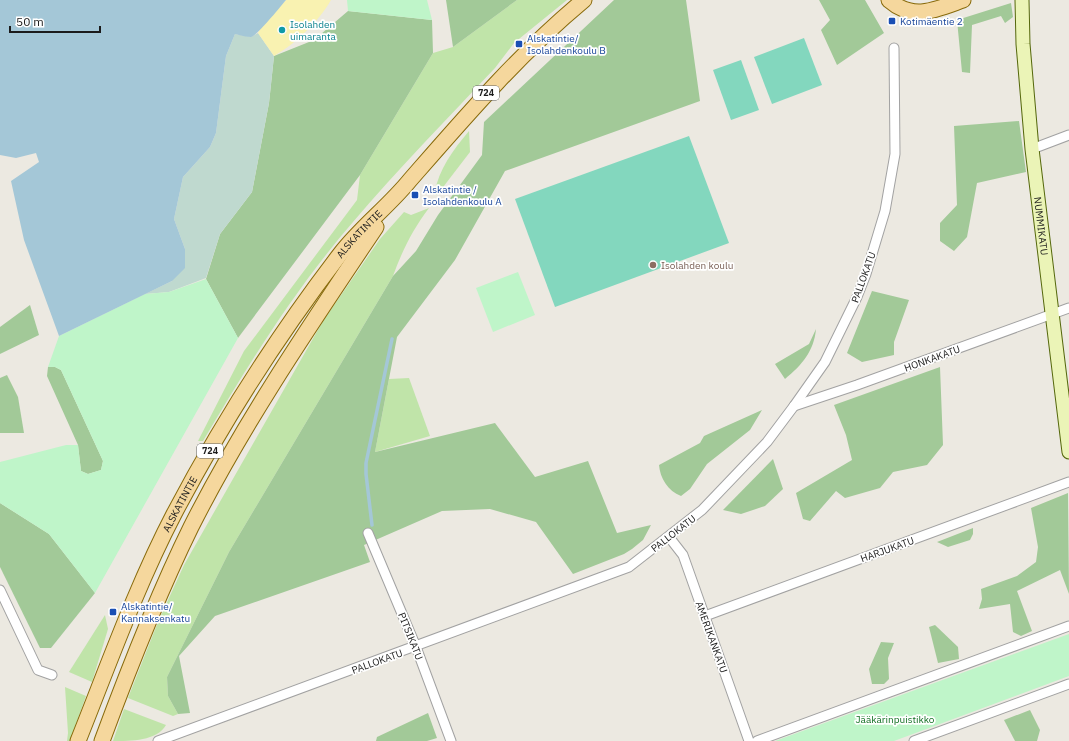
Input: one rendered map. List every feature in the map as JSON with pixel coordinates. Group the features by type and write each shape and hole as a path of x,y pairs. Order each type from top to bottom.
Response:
{"main road":[{"name":"ALSKATINTIE","path":"78,741 130,612 174,516 236,404 290,323 343,251 397,196 492,86 543,36 584,0"},
{"path":"889,0 900,10 916,13 939,9 962,0"},
{"name":"ALSKATINTIE","path":"102,741 151,617 192,526 254,414 305,333 397,196"}],"street":[{"name":"NUMMIKATU","path":"1022,0 1023,44 1032,150 1069,452"},
{"name":"PALLOKATU","path":"158,741 416,647 629,567 702,510 767,442 825,362 843,328 866,274 885,211 895,154 894,48"},
{"path":"1032,150 1069,135"},
{"name":"HONKAKATU","path":"794,406 857,386 1069,308"},
{"name":"HARJUKATU","path":"705,616 1069,482"},
{"name":"PITSIKATU","path":"368,533 416,647 451,741"},
{"name":"AMERIKANKATU","path":"669,537 683,555 750,741"},
{"path":"0,590 38,670 52,675"},
{"path":"757,741 1069,626"},
{"path":"914,741 1069,684"}],"green space":[{"path":"347,0 427,0 432,20 348,11"},
{"path":"446,0 517,0 453,47"},
{"path":"517,0 567,0 514,43 495,68 405,163 353,222 311,274 273,328 203,441 198,441 244,351 357,200 360,175 433,53 453,47"},
{"path":"614,0 686,0 700,101 505,171 455,260 397,337 375,452 495,423 535,477 588,461 617,533 651,525 643,540 624,554 573,574 536,522 490,509 442,511 364,545 370,562 215,616 179,656 190,713 178,714 168,696 167,677 229,552 393,276 416,251 438,215 482,155 484,122"},
{"path":"819,0 865,0 884,33 837,65 821,30 830,20"},
{"path":"1011,3 1013,17 1005,23 1001,16 972,25 970,73 962,72 957,20"},
{"path":"348,11 432,20 433,53 360,175 238,338 206,279 220,234 252,192 269,103 274,56 314,40"},
{"path":"258,33 274,56 269,103 252,192 220,234 206,278 169,292 145,294 172,281 185,249 174,219 183,177 210,147 216,133 226,56 235,34 251,37"},
{"path":"804,38 822,85 772,104 754,57"},
{"path":"741,60 759,110 731,120 713,70"},
{"path":"1019,121 1026,172 977,183 967,237 954,251 940,241 940,223 957,205 954,126"},
{"path":"469,131 470,152 437,195 434,194 439,176 447,160"},
{"path":"689,136 729,243 555,307 515,199"},
{"path":"429,208 408,240 393,276 229,552 167,677 168,696 178,714 173,716 128,698 158,622 184,565 323,321 380,239 404,212 411,215"},
{"path":"518,272 535,315 493,332 476,288"},
{"path":"206,279 238,338 95,593 49,534 0,503 0,462 66,445 78,445 81,471 88,474 101,470 103,461 61,370 55,367 48,367 59,336 145,294 169,292"},
{"path":"872,291 909,300 894,342 894,355 862,362 847,353"},
{"path":"30,305 39,335 0,354 0,327"},
{"path":"816,329 810,351 802,363 785,379 775,364 809,344"},
{"path":"48,367 55,367 61,370 103,461 101,470 88,474 81,471 78,445 47,376"},
{"path":"940,367 943,445 927,465 893,472 880,488 845,498 836,491 810,521 803,519 796,493 852,460 846,435 834,405"},
{"path":"7,375 18,397 24,433 0,433 0,378"},
{"path":"409,378 430,436 375,452 389,379"},
{"path":"762,410 750,430 707,464 690,489 681,496 672,491 666,484 661,475 659,465 700,443 704,436"},
{"path":"773,459 783,489 765,506 741,514 723,510"},
{"path":"1068,493 1069,594 1060,570 1017,591 1032,631 1021,636 1013,632 1010,604 979,609 982,599 981,589 1017,576 1036,562 1038,547 1031,508"},
{"path":"0,503 49,534 95,593 51,648 40,648 0,567"},
{"path":"973,528 973,534 970,540 948,547 937,542"},
{"path":"105,615 108,629 92,682 69,672"},
{"path":"935,625 958,647 959,659 938,663 929,627"},
{"name":"Jääkärinpuistikko","path":"1069,634 1069,676 894,741 775,741"},
{"path":"881,642 894,643 888,658 889,679 884,684 872,684 869,669"},
{"path":"65,687 86,696 70,741 67,741 68,733"},
{"path":"124,709 166,725 162,730 150,737 128,741 113,741"},
{"path":"1030,710 1040,730 1037,741 1015,741 1004,720"},
{"path":"428,713 437,738 427,741 376,741 377,737"}],"sand":[{"name":"Isolahden uimaranta","path":"286,0 331,0 320,16 306,31 274,56 258,33 261,27"}],"water":[{"path":"0,0 286,0 263,27 251,37 235,34 226,56 216,133 210,147 183,177 174,219 185,249 185,268 172,281 59,336 24,240 11,181 39,162 36,153 16,158 0,155"}],"waterway":[{"path":"372,525 366,463 392,339"}],"place":[{"name":"Kotimäentie 2","path":"892,21"},
{"name":"Isolahden uimaranta","path":"282,30"},
{"name":"Alskatintie/ Isolahdenkoulu B","path":"519,44"},
{"name":"Alskatintie / Isolahdenkoulu A","path":"415,195"},
{"name":"Isolahden koulu","path":"653,265"},
{"name":"Alskatintie/ Kannaksenkatu","path":"113,612"}]}
